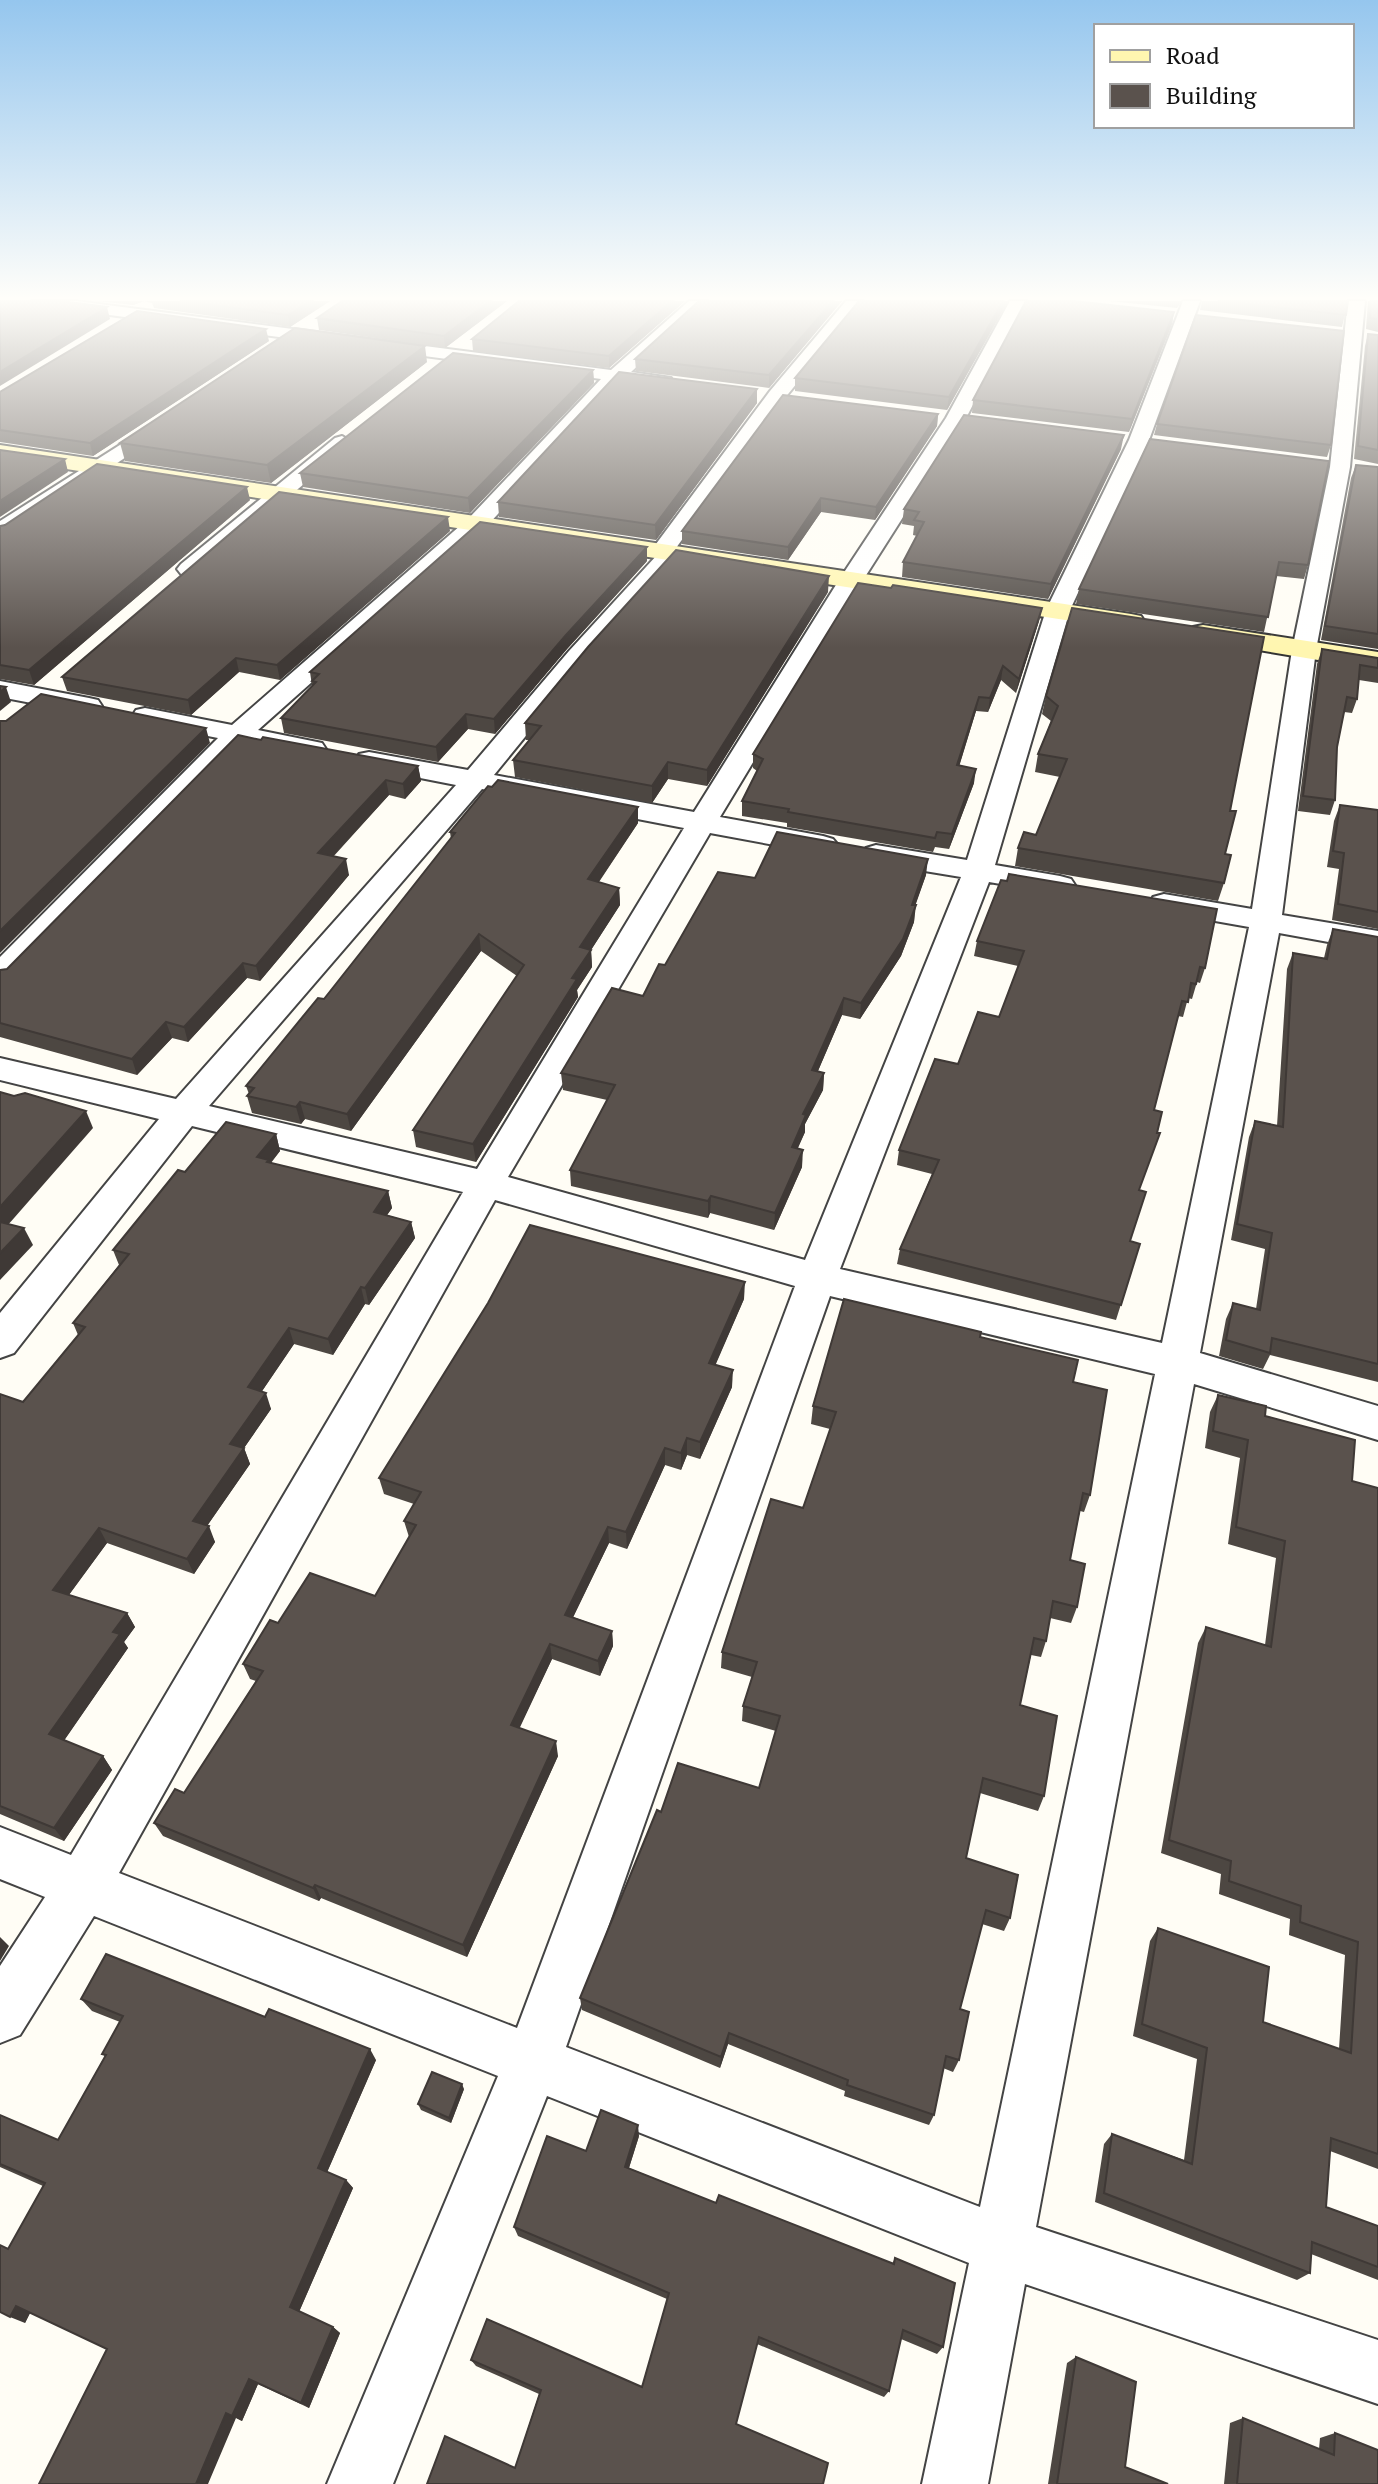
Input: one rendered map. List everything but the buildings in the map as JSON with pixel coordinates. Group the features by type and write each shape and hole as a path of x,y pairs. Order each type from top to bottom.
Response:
{"main road":[{"path":"0,452 1151,625"},
{"path":"1181,630 1378,661"}],"street":[{"path":"0,531 173,417"},
{"path":"0,975 238,734 477,523 577,417"},
{"path":"0,1342 183,1113 670,554 664,549 753,417"},
{"path":"0,2015 82,1887 486,1184 701,824 851,580 957,417"},
{"path":"360,2484 533,2060 817,1278 978,871 1058,610 1148,417"},
{"path":"955,2484 1266,920 1304,650 1343,467 1347,417"},
{"path":"171,585 277,493 364,425"},
{"path":"31,704 65,676"},
{"path":"0,689 31,704 238,734 701,824 1084,889"},
{"path":"1145,899 1378,941"},
{"path":"0,1069 486,1184 817,1278 1178,1363 1378,1423"},
{"path":"0,1853 1002,2246 1378,2372"}]}
